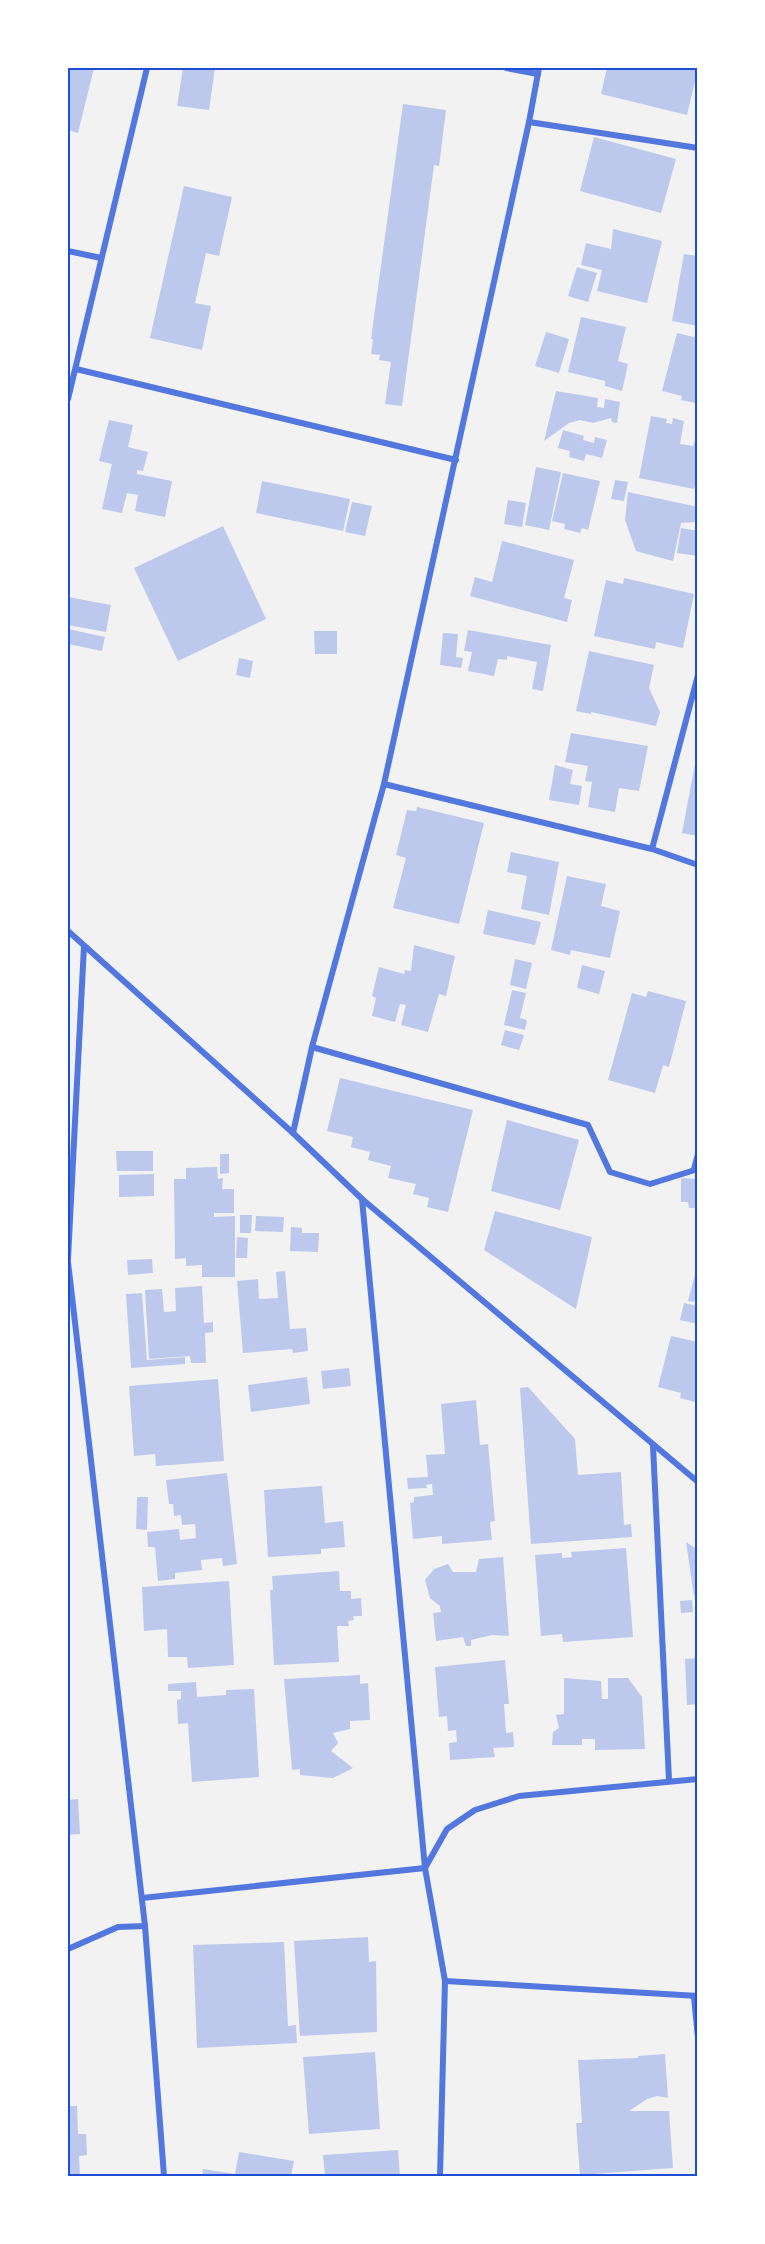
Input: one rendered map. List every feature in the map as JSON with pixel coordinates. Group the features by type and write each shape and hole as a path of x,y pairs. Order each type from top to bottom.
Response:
{"street":[{"path":"68,399 147,68"},
{"path":"293,1133 312,1047 384,784 529,122 538,71 506,68"},
{"path":"529,122 698,148"},
{"path":"68,251 101,258"},
{"path":"76,369 456,460"},
{"path":"652,849 698,675"},
{"path":"384,784 652,849 698,865"},
{"path":"68,931 362,1198 698,1482"},
{"path":"84,946 68,1260 145,1926 164,2176"},
{"path":"312,1047 588,1125 610,1172 650,1184 696,1169 698,1154"},
{"path":"362,1198 425,1868 445,1981 440,2176"},
{"path":"653,1446 669,1780"},
{"path":"425,1868 447,1829 475,1810 519,1796 698,1779"},
{"path":"142,1898 425,1868"},
{"path":"68,1949 118,1927 145,1926"},
{"path":"445,1981 696,1996 698,2038"}],"building":[{"path":"68,68 94,68 78,133 68,130"},
{"path":"183,68 215,68 209,110 177,106"},
{"path":"607,68 698,68 687,115 601,94"},
{"path":"403,104 446,110 439,166 434,165 402,406 385,404 391,362 379,360 380,355 371,354 373,339 371,339"},
{"path":"594,137 676,159 661,213 580,191"},
{"path":"184,186 232,197 219,256 206,253 195,303 211,306 202,350 150,338"},
{"path":"613,229 662,241 647,303 597,291 602,270 581,265 586,243 611,249"},
{"path":"684,254 698,256 698,326 672,321"},
{"path":"577,267 597,273 588,302 568,296"},
{"path":"581,317 626,327 618,361 628,364 622,391 605,386 605,381 568,372"},
{"path":"546,332 569,339 559,373 535,366"},
{"path":"677,333 698,338 698,393 695,403 681,400 682,396 662,391"},
{"path":"556,391 598,398 597,407 604,408 605,399 620,402 617,423 612,422 611,418 593,423 580,420 569,423 544,441"},
{"path":"651,416 667,419 666,423 672,424 673,418 684,421 680,444 693,446 698,430 698,472 694,489 639,478"},
{"path":"109,420 133,425 128,447 148,452 143,471 137,470 137,474 172,481 165,517 135,511 138,495 127,493 122,513 102,509 112,464 99,461"},
{"path":"563,430 584,436 583,440 594,443 595,437 607,440 602,458 586,454 584,461 569,457 570,451 558,448"},
{"path":"536,467 561,472 549,530 525,525"},
{"path":"563,473 600,481 588,530 582,528 580,533 564,529 565,524 552,521"},
{"path":"615,480 628,482 624,501 611,499"},
{"path":"262,481 350,499 343,531 256,513"},
{"path":"628,492 698,507 697,522 681,523 673,561 636,551 625,520"},
{"path":"508,500 526,503 522,527 504,524"},
{"path":"352,502 372,506 365,536 345,532"},
{"path":"223,526 266,619 178,661 134,568"},
{"path":"681,528 698,531 698,556 677,553"},
{"path":"502,541 574,560 564,598 572,600 567,622 470,596 475,577 492,582"},
{"path":"624,578 694,594 683,648 656,642 655,649 594,636 606,580 623,584"},
{"path":"68,597 111,605 106,632 68,625"},
{"path":"68,629 105,637 102,651 68,644"},
{"path":"468,630 551,645 543,691 532,689 537,662 507,656 507,660 498,659 494,676 468,671 472,652 464,651"},
{"path":"314,631 337,631 337,654 315,654"},
{"path":"443,633 458,634 456,657 463,658 461,668 440,665"},
{"path":"589,651 654,665 649,688 660,712 656,726 576,711"},
{"path":"239,658 253,661 250,678 236,675"},
{"path":"571,733 648,746 639,791 619,788 615,812 588,807 592,782 585,781 588,766 565,762"},
{"path":"695,764 698,765 698,836 682,833"},
{"path":"555,765 573,770 570,784 582,786 579,805 549,800"},
{"path":"417,807 484,823 459,924 393,908 406,858 396,855 407,810 416,811"},
{"path":"511,852 559,862 549,915 521,909 527,876 507,872"},
{"path":"567,876 606,884 601,906 620,911 610,958 571,950 570,955 551,950"},
{"path":"488,910 541,922 535,945 483,934"},
{"path":"414,945 455,956 446,996 439,994 428,1032 401,1025 406,1005 400,1004 395,1022 372,1016 376,998 372,996 379,967 404,974 405,970 411,971"},
{"path":"515,959 532,963 526,989 510,985"},
{"path":"582,965 605,971 599,994 577,988"},
{"path":"512,990 526,993 520,1018 527,1020 525,1030 504,1025"},
{"path":"648,991 686,1001 669,1067 663,1065 655,1093 608,1080 632,993 646,997"},
{"path":"505,1030 524,1035 519,1050 501,1045"},
{"path":"340,1078 473,1110 448,1212 427,1207 429,1198 413,1194 416,1184 388,1178 391,1166 368,1160 370,1152 351,1147 353,1137 327,1131"},
{"path":"507,1120 579,1140 560,1210 491,1191"},
{"path":"116,1151 153,1151 153,1171 117,1171"},
{"path":"220,1154 229,1154 229,1173 220,1174"},
{"path":"217,1167 218,1179 223,1178 222,1189 234,1189 234,1213 214,1213 214,1217 235,1216 235,1277 202,1277 202,1265 186,1266 186,1258 175,1259 174,1179 186,1179 186,1168"},
{"path":"154,1174 154,1196 119,1197 119,1175"},
{"path":"681,1178 698,1179 698,1208 689,1208 688,1202 681,1202"},
{"path":"495,1211 592,1237 576,1309 484,1250"},
{"path":"240,1215 252,1215 251,1233 240,1233"},
{"path":"256,1216 284,1217 283,1232 255,1231"},
{"path":"291,1227 302,1228 302,1233 319,1233 318,1252 290,1251"},
{"path":"237,1237 248,1238 247,1258 236,1258"},
{"path":"152,1259 153,1273 128,1275 127,1260"},
{"path":"697,1267 698,1293 694,1302 688,1301"},
{"path":"285,1271 290,1329 306,1328 308,1351 293,1353 292,1349 243,1353 237,1281 258,1279 259,1299 278,1298 276,1272"},
{"path":"202,1286 204,1323 213,1322 213,1332 205,1333 206,1363 191,1363 190,1356 149,1359 145,1290 162,1289 164,1312 176,1311 175,1288"},
{"path":"142,1293 147,1360 185,1357 185,1364 131,1368 126,1294"},
{"path":"684,1303 698,1306 698,1324 680,1320"},
{"path":"671,1336 698,1342 698,1403 680,1398 681,1393 658,1387"},
{"path":"349,1368 351,1386 323,1389 321,1371"},
{"path":"307,1377 310,1404 251,1412 248,1385"},
{"path":"218,1379 224,1461 156,1466 155,1454 134,1456 129,1386"},
{"path":"528,1387 575,1439 578,1475 621,1472 624,1525 631,1524 632,1537 531,1544 520,1388"},
{"path":"476,1400 480,1445 488,1444 495,1521 490,1522 492,1540 442,1544 442,1536 413,1539 410,1503 414,1502 414,1497 433,1495 432,1484 426,1485 427,1488 408,1489 407,1478 428,1477 426,1455 445,1454 441,1404"},
{"path":"227,1473 237,1564 223,1566 222,1558 201,1560 202,1570 175,1573 175,1579 158,1581 155,1547 148,1547 147,1532 179,1529 180,1540 196,1538 195,1524 182,1525 181,1515 174,1516 173,1504 169,1504 166,1480"},
{"path":"322,1486 325,1523 343,1521 345,1547 321,1549 321,1554 268,1557 264,1490"},
{"path":"137,1497 148,1497 147,1530 136,1529"},
{"path":"686,1542 698,1550 698,1595 694,1596"},
{"path":"626,1548 633,1637 563,1642 562,1634 541,1636 535,1555 562,1553 562,1558 572,1557 571,1552"},
{"path":"503,1557 509,1636 492,1635 471,1640 471,1646 466,1646 463,1637 436,1641 433,1613 441,1612 440,1606 430,1598 425,1580 434,1569 448,1564 453,1572 476,1572 479,1559"},
{"path":"339,1571 340,1591 351,1591 351,1599 361,1598 362,1616 353,1616 354,1620 348,1621 349,1626 337,1626 339,1662 274,1665 270,1590 273,1590 272,1576"},
{"path":"229,1581 234,1665 188,1668 187,1657 168,1657 167,1629 144,1631 142,1587"},
{"path":"692,1600 693,1612 681,1613 680,1601"},
{"path":"698,1658 698,1704 687,1705 685,1659"},
{"path":"505,1660 509,1704 504,1704 506,1733 513,1732 514,1747 493,1748 495,1757 450,1760 449,1743 457,1742 456,1730 448,1731 447,1716 439,1717 435,1667"},
{"path":"360,1675 360,1684 368,1683 370,1720 350,1721 350,1729 333,1733 338,1743 331,1751 353,1768 333,1778 300,1775 300,1769 292,1770 284,1679"},
{"path":"564,1678 601,1681 602,1699 608,1699 608,1678 628,1678 642,1697 645,1749 595,1750 595,1739 582,1739 582,1745 552,1745 553,1732 559,1728 556,1715 564,1714"},
{"path":"196,1682 197,1697 226,1695 226,1690 254,1689 259,1777 192,1782 188,1723 178,1724 177,1700 181,1699 181,1691 168,1691 168,1684"},
{"path":"78,1799 80,1834 68,1835 68,1800"},
{"path":"368,1937 369,1962 376,1961 377,2032 300,2036 294,1941"},
{"path":"284,1942 288,2026 296,2025 297,2043 197,2048 193,1945"},
{"path":"375,2052 380,2129 309,2134 303,2057"},
{"path":"665,2054 668,2098 657,2096 647,2099 629,2111 669,2111 673,2168 580,2175 576,2123 582,2123 578,2060 638,2058 638,2056"},
{"path":"68,2106 77,2106 78,2134 86,2134 87,2155 79,2156 80,2176 68,2176"},
{"path":"398,2150 400,2176 325,2176 323,2155"},
{"path":"239,2152 294,2161 291,2176 202,2176 203,2169 235,2174"}]}
